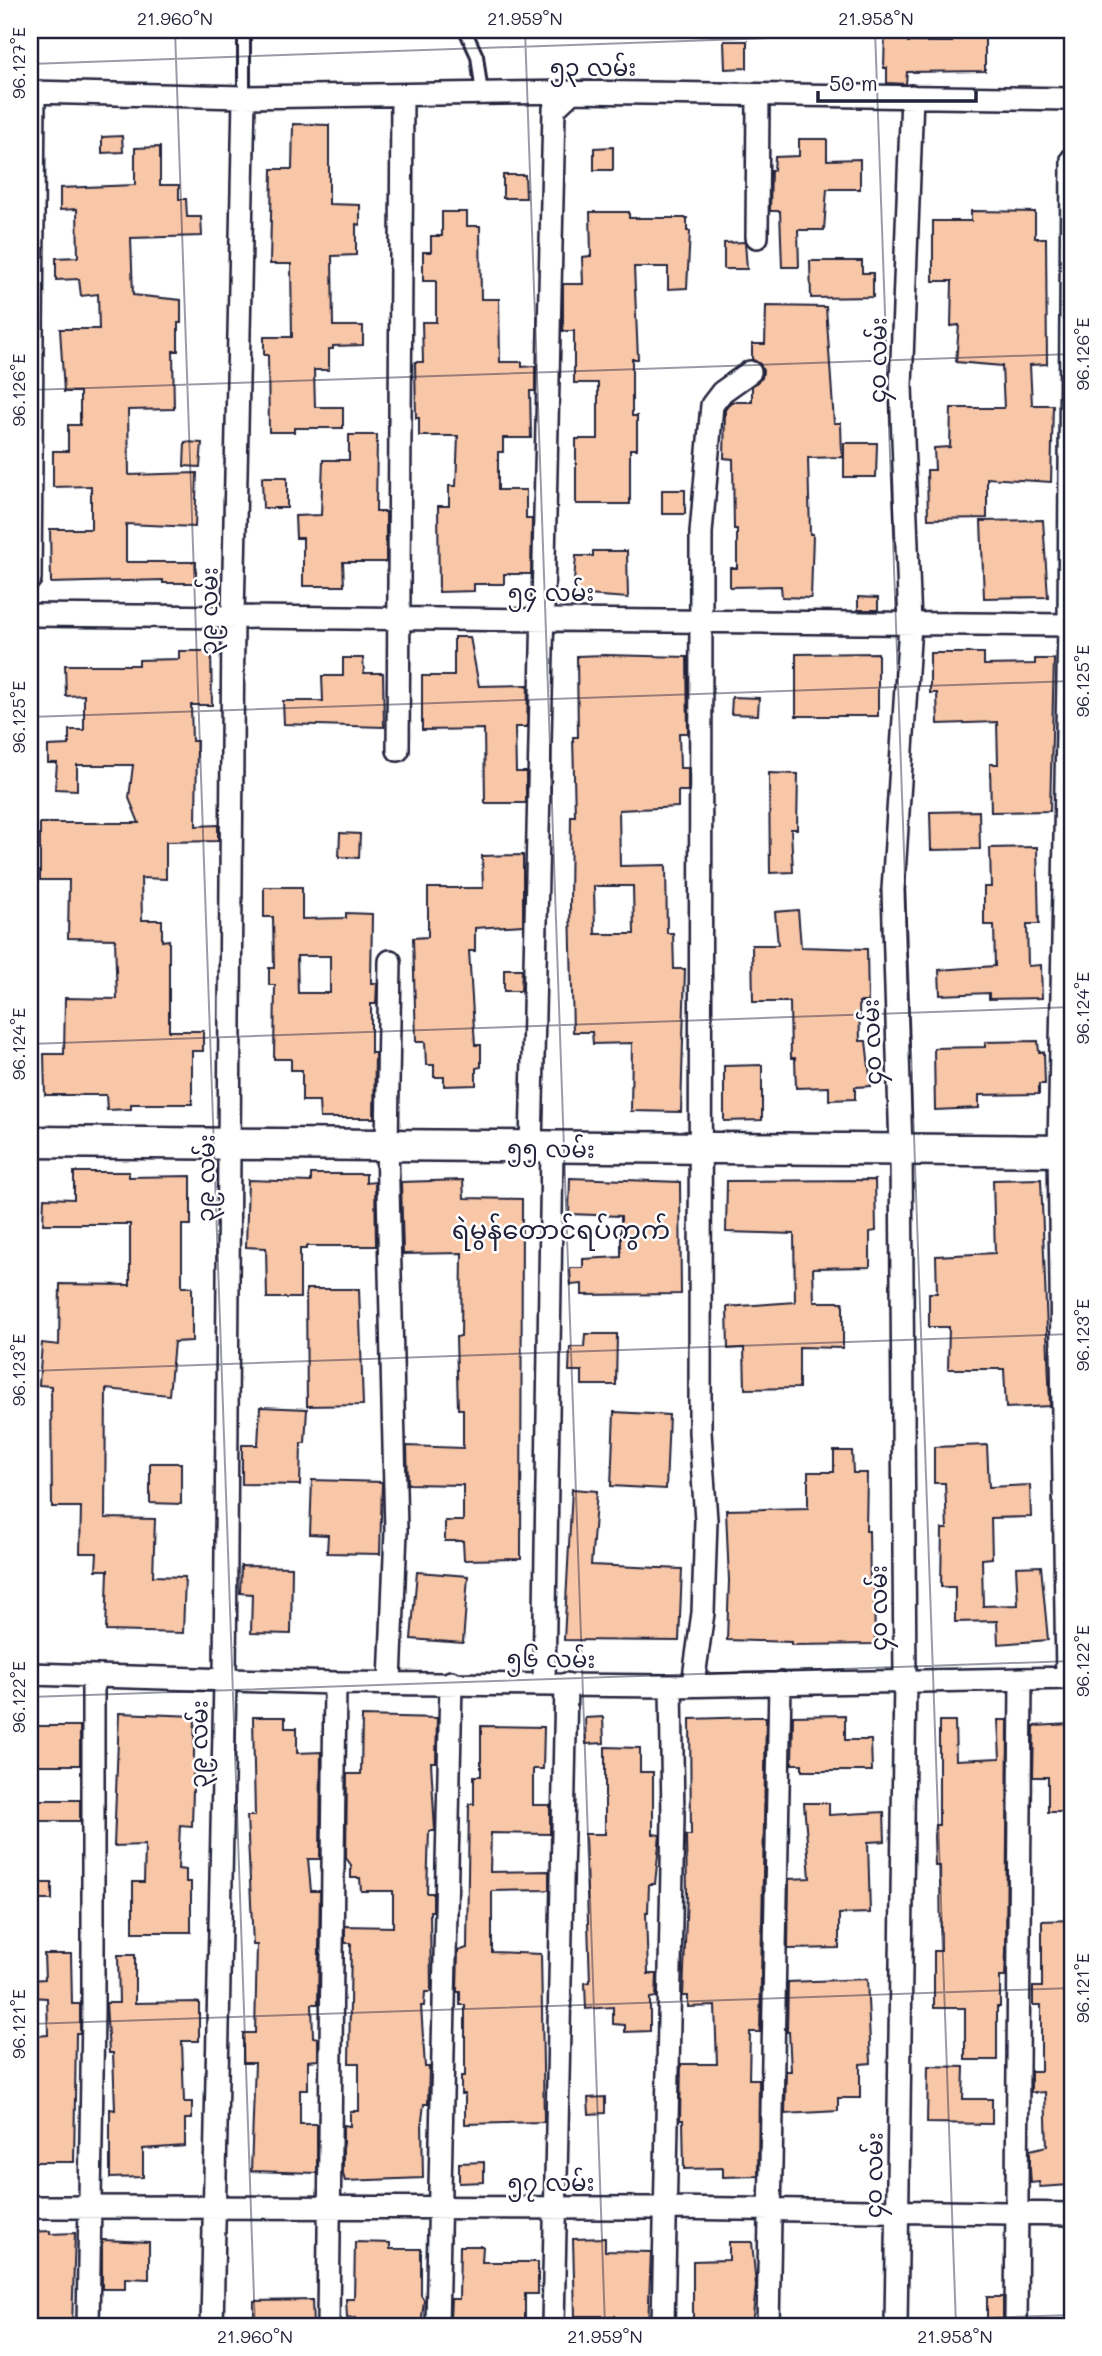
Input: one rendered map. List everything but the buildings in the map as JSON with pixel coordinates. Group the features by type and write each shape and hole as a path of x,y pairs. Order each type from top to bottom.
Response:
{"main road":[{"name":"၅၅ လမ်း","path":"30,1142 1066,1152"}],"street":[{"name":"၅၃ လမ်း","path":"32,92 244,97 572,92 1072,99"},
{"path":"30,579 32,92"},
{"path":"544,1684 541,1148 543,619 554,109 572,92"},
{"path":"398,750 402,96"},
{"path":"757,237 758,96"},
{"name":"၄၀ လမ်း","path":"896,2326 905,1679 901,1150 893,890 911,625 901,386 912,96"},
{"name":"၃၉ လမ်း","path":"212,2326 225,1680 232,1144 233,617 244,97"},
{"path":"1070,1678 1066,1152 1072,159"},
{"path":"693,1684 703,1614 706,1520 700,1432 701,533 712,405 722,392 750,372"},
{"name":"၅၄ လမ်း","path":"30,615 1071,625"},
{"path":"390,961 387,1144 396,1531 390,1682"},
{"name":"၅၆ လမ်း","path":"30,1674 335,1683 671,1686 905,1679 1070,1678"},
{"path":"88,2326 93,2012 93,1676"},
{"path":"1017,2326 1020,2214 1021,1679"},
{"path":"437,2326 451,1682"},
{"path":"328,2326 335,1683"},
{"path":"768,2326 768,2210 780,1683"},
{"path":"553,2326 566,1684"},
{"path":"663,2326 673,1817 671,1686"},
{"name":"၅၇ လမ်း","path":"30,2207 666,2208 1072,2214"}],"lane":[{"name":"၃၉ လမ်း","path":"244,30 244,97"},
{"path":"465,30 477,56 482,94"}],"district":[{"name":"ရဲမွန်တောင်ရပ်ကွက်","path":"561,1229"}]}
